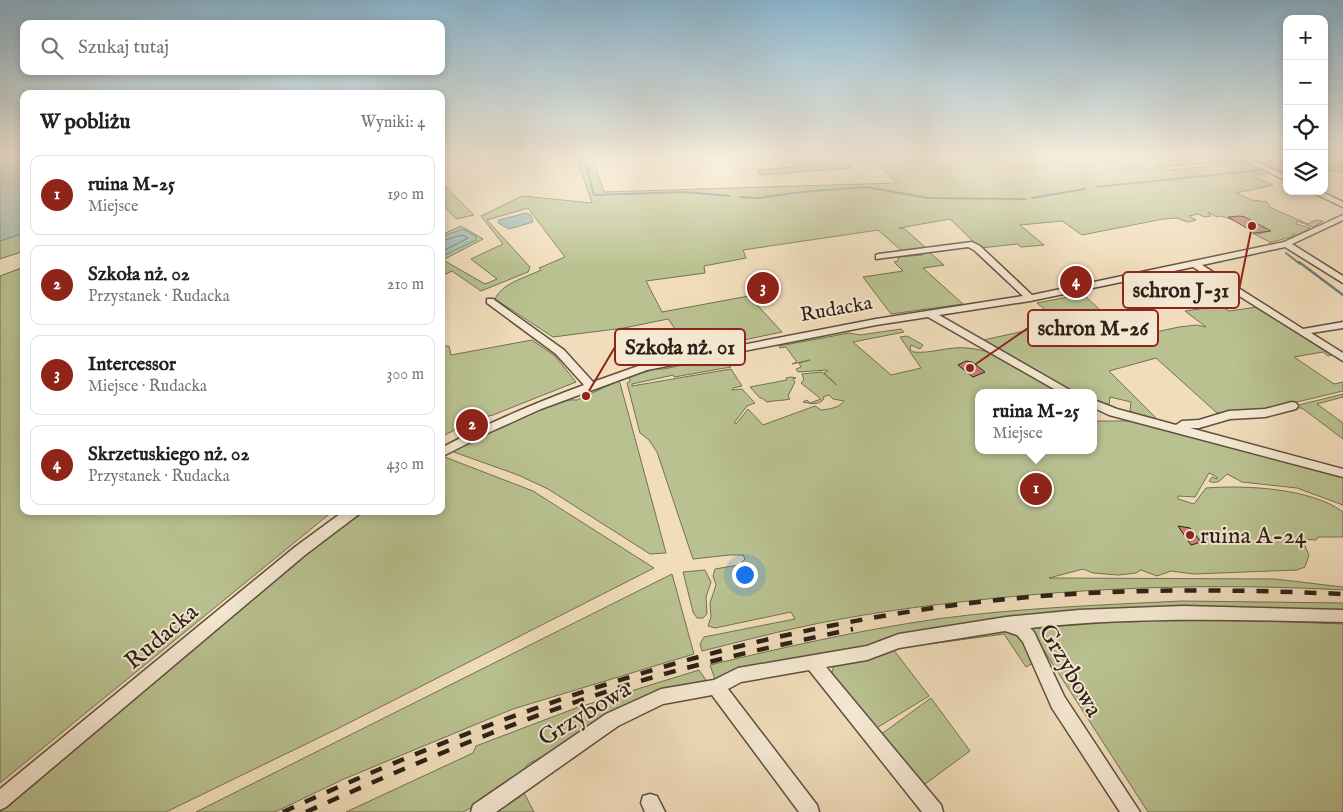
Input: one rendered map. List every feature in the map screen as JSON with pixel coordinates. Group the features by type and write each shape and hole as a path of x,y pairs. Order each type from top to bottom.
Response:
{"street":[{"path":"1322,195 1343,205"},
{"name":"Rudacka","path":"445,451 514,416 590,385 664,362 928,313 1030,298 1194,264 1286,244 1317,232 1343,217"},
{"path":"880,257 969,244 977,248 1030,298"},
{"path":"1286,244 1343,280"},
{"path":"1194,264 1343,358"},
{"path":"1132,277 1166,302"},
{"path":"490,300 560,352 590,385"},
{"path":"928,313 1063,389"},
{"path":"1301,332 1343,325"},
{"path":"1097,405 1113,412 1343,473"},
{"path":"1181,430 1179,427 1182,425 1200,424 1228,415 1265,413 1292,406"},
{"name":"Rudacka","path":"0,800 300,551 349,515"},
{"path":"1006,624 1079,616 1183,612 1343,616"},
{"name":"Grzybowa","path":"480,812 612,720 661,697 716,687 738,675 867,653 899,641 1006,624 1022,630 1029,636 1058,702 1132,812"},
{"path":"813,663 934,812"},
{"path":"716,687 810,812"}],"green space":[{"path":"445,193 452,193 474,215 456,219 445,207"},
{"path":"589,193 1236,193 1252,200 1267,202 1271,208 1308,224 1316,220 1323,221 1313,227 1297,221 1296,224 1310,228 1297,235 1292,234 1294,236 1269,243 1252,233 1259,234 1269,231 1229,217 1233,220 1221,216 1217,217 1208,212 1211,216 1204,217 1198,214 1189,216 1196,220 1188,222 1177,218 1163,219 1082,235 1062,221 1020,225 1044,245 1021,247 1017,244 980,248 950,219 899,228 905,229 927,249 903,252 878,230 743,250 746,258 704,266 705,273 646,281 662,312 749,296 782,332 691,351 668,319 624,328 553,337 495,299 498,293 509,285 541,270 539,268 565,257 528,208 487,220 530,267 528,272 481,291 452,271 445,274 445,261 485,284 497,279 471,259 503,244 481,216 522,196 592,203"},
{"path":"461,226 483,239 445,259 445,233"},
{"path":"20,234 20,252 0,259 0,241"},
{"path":"929,252 944,265 923,268 963,304 891,314 863,277 903,271 894,262 898,261 898,257 923,255 923,253"},
{"path":"20,268 20,515 328,515 0,783 0,276"},
{"path":"1083,294 1119,328 1142,335 1179,327 1197,325 1206,327 1185,311 1221,306 1229,311 1257,307 1331,355 1328,356 1323,352 1294,357 1334,384 1343,382 1343,391 1255,412 1217,413 1156,358 1109,371 1157,419 1143,417 1130,411 1131,402 1110,397 1109,405 1097,402 1097,389 1067,389 979,341 1061,323 1037,303"},
{"path":"901,329 904,332 853,342 891,375 921,368 900,337 907,336 923,345 920,349 911,345 910,349 913,352 954,348 980,350 1018,365 1059,389 975,389 975,454 1097,454 1097,421 1137,421 1343,475 1343,505 1297,488 1242,482 1227,474 1219,481 1212,482 1209,481 1212,477 1217,479 1217,477 1209,473 1195,497 1178,496 1178,499 1194,504 1206,488 1258,488 1296,493 1314,498 1330,504 1343,512 1343,537 1318,537 1316,540 1302,539 1309,555 1305,567 1297,570 1194,574 1171,571 1157,576 1141,570 1136,573 1118,575 1093,573 1083,569 1049,578 1275,579 1343,587 1343,590 1202,587 1062,592 1016,596 927,606 843,619 702,651 700,644 704,637 795,619 791,612 715,628 708,626 711,617 710,603 716,585 713,576 715,569 739,565 745,559 743,555 729,555 693,559 657,452 649,440 640,433 627,383 630,381 629,377 655,369 664,369 724,356 731,367 674,377 673,375 632,384 632,386 731,369 742,386 732,390 742,389 755,403 747,406 734,423 737,423 748,409 763,425 815,406 821,410 834,408 844,401 833,399 829,395 823,397 824,399 818,403 812,404 803,402 807,400 810,403 821,399 801,383 804,380 802,374 822,372 837,385 824,373 827,370 798,372 796,369 801,367 799,363 810,360 792,364 797,362 786,347 780,348 779,346 849,333 860,335"},
{"path":"532,340 555,356 576,382 493,415 476,419 445,435 445,346 449,346 451,355"},
{"path":"786,378 796,378 793,379 795,382 788,396 790,399 767,402 760,398 750,387 787,380"},
{"path":"618,381 666,553 650,554 548,489 518,475 451,451 532,411 565,401 577,400"},
{"path":"1343,394 1343,397 1317,404 1343,423 1343,439 1302,408 1295,406"},
{"path":"445,457 533,491 654,568 339,728 166,812 0,812 279,576 356,515 445,515"},
{"path":"705,570 711,582 706,597 707,614 703,618 697,618 693,612 683,572"},
{"path":"672,574 694,654 513,709 344,779 275,812 196,812"},
{"path":"1182,601 1343,603 1343,613 1007,622 716,682 710,665 823,639 937,619 1028,610"},
{"path":"1147,617 1343,624 1343,812 1148,812 1030,629"},
{"path":"1010,629 1018,632 1037,661 1026,667 1004,634 929,644 930,640"},
{"path":"893,649 929,696 875,729 831,675 835,663"},
{"path":"699,670 708,683 582,736 528,764 513,784 463,812 346,812 473,753 476,746 576,708"},
{"path":"931,698 970,751 921,787 880,735"},
{"path":"524,793 534,812 494,812"}],"water":[{"path":"0,193 20,193 20,234 0,241"},
{"path":"526,213 531,215 533,222 509,229 498,223 499,220"},
{"path":"463,229 477,237 476,240 445,255 445,236"}],"building":[{"path":"1240,216 1271,231 1255,233 1228,217"},
{"path":"770,281 778,289 754,294 747,286"},
{"path":"966,361 972,362 985,372 973,377 958,365"},
{"path":"1028,480 1038,482 1043,495 1034,496"},
{"name":"ruina A-24","path":"1178,526 1190,528 1201,542 1191,545"}],"waterway":[{"path":"593,193 594,195 658,193"},
{"path":"695,193 730,196"},
{"path":"740,197 759,198 795,193"},
{"path":"899,193 928,198 1025,199"},
{"path":"1032,198 1062,193"},
{"path":"1286,253 1300,264"},
{"path":"1299,262 1343,295"}],"railway":[{"path":"283,812 444,743 608,684 691,659 775,638 860,620 997,600 1096,593 1195,590 1343,594"},
{"path":"306,812 474,740 603,693 698,665 853,629"}],"place":[{"name":"schron J-31","path":"1252,226"},
{"name":"Skrzetuskiego nż. 02","path":"1076,282"},
{"name":"Intercessor","path":"763,288"},
{"name":"schron M-26","path":"970,368"},
{"name":"Szkoła nż. 01","path":"586,396"},
{"name":"Szkoła nż. 02","path":"472,425"},
{"name":"ruina M-25","path":"1036,489"},
{"name":"ruina A-24","path":"1190,535"}]}
